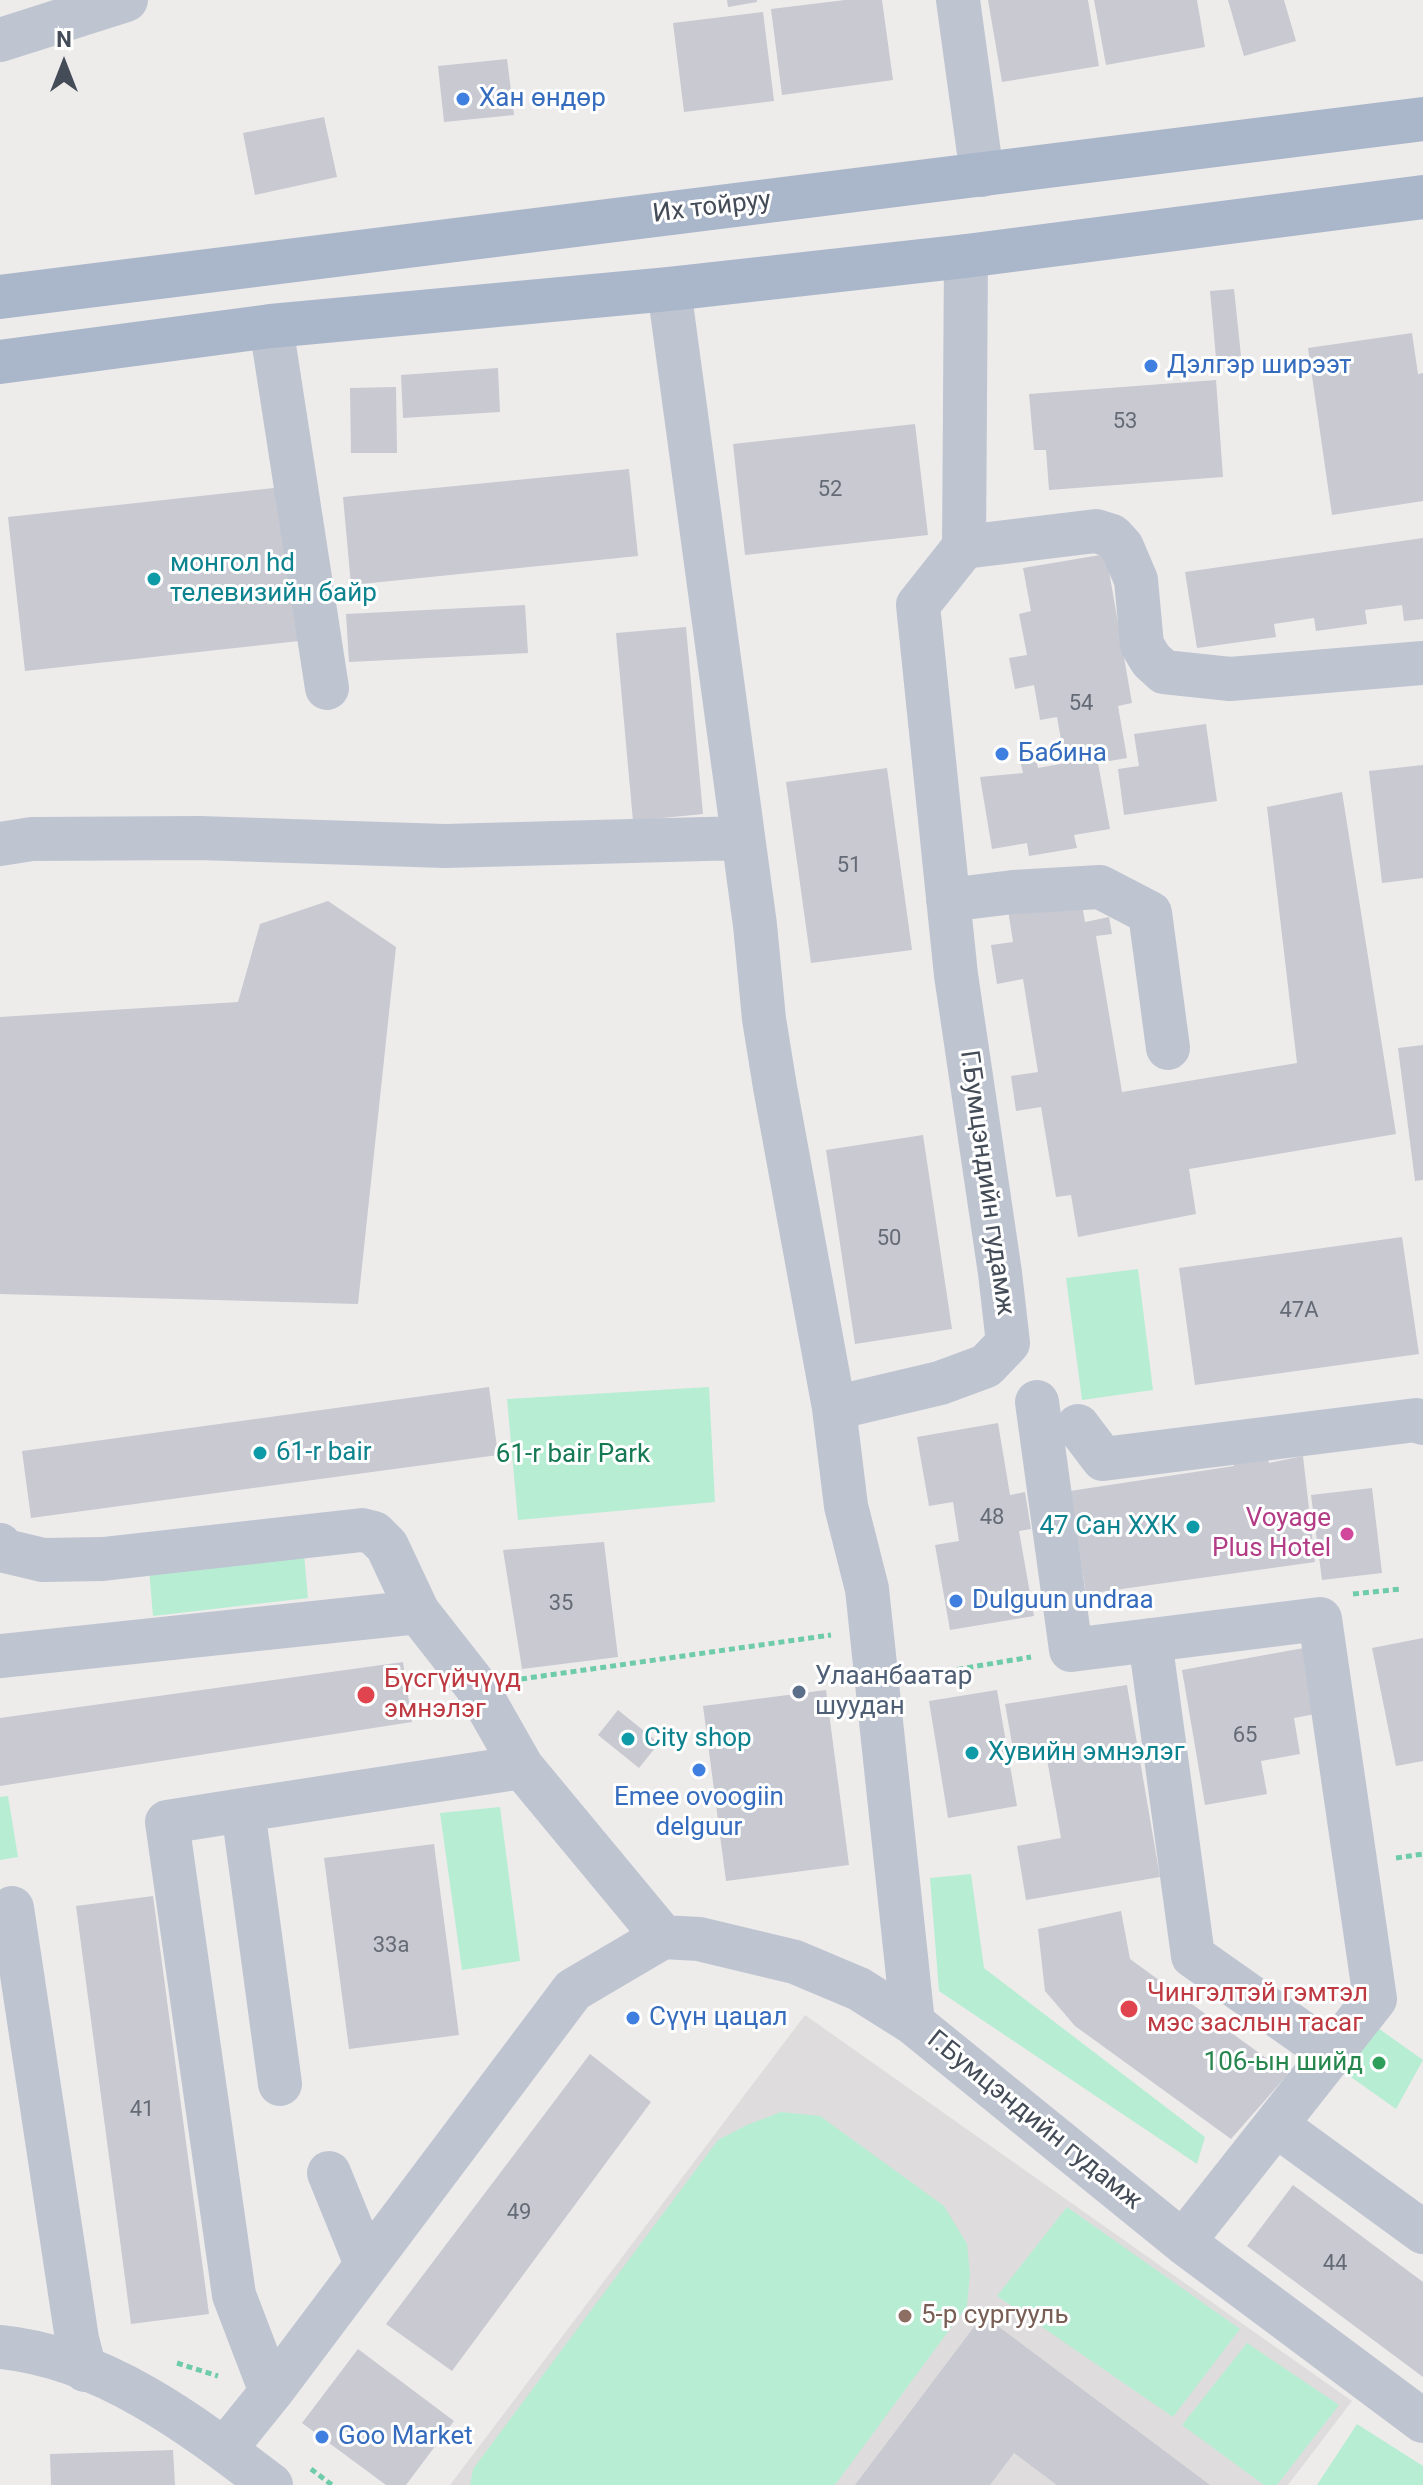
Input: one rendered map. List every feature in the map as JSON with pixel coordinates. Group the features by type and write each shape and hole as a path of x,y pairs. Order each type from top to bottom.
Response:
{"main road":[{"name":"Их тойруу","path":"0,297 1423,119"},
{"path":"0,362 271,326 669,289 966,256 1423,197"}],"street":[{"path":"0,40 126,0"},
{"path":"958,0 982,175"},
{"path":"966,256 964,547 1096,531 1112,536 1122,547 1136,580 1142,645 1151,660 1164,672 1230,679 1423,663"},
{"path":"669,289 743,838 764,1019 834,1408"},
{"path":"271,326 327,688"},
{"name":"Г.Бумцэндийн гудамж","path":"964,547 918,605 956,975 1008,1343 986,1366 940,1383 834,1408 846,1506 867,1589 913,2023 1183,2242 1423,2421"},
{"path":"0,844 32,839 199,838 445,846 743,838"},
{"path":"948,900 1013,892 1100,887 1150,913 1168,1048"},
{"path":"1037,1402 1071,1650 1320,1619 1375,1999 1183,2242"},
{"path":"1078,1426 1103,1459 1416,1420 1423,1423"},
{"path":"0,1545 5,1551 43,1560 103,1559 362,1530 374,1533 387,1546 418,1612 476,1686 522,1767 663,1937"},
{"path":"0,1656 418,1612"},
{"path":"1150,1640 1193,1956 1332,2054"},
{"path":"271,2392 234,2295 167,1822 522,1767"},
{"path":"243,1810 280,2084"},
{"path":"12,1908 77,2339 85,2370"},
{"path":"225,2449 573,1990 663,1937 699,1939 795,1962 859,1989 913,2023"},
{"path":"1276,2125 1423,2232"},
{"path":"329,2173 366,2264"},
{"path":"0,2347 34,2350 126,2385 225,2449 271,2485"}],"path":[{"path":"476,1686 871,1629"},
{"path":"877,1683 1071,1650"}],"shaded area":[{"name":"5-р сургууль","path":"805,2015 1352,2401 1288,2485 450,2485"}],"green space":[{"path":"1138,1269 1153,1390 1082,1400 1066,1278"},
{"name":"61-r bair Park","path":"709,1387 715,1502 518,1520 507,1399"},
{"path":"303,1543 308,1598 153,1616 148,1558"},
{"path":"8,1796 18,1857 0,1860 0,1797"},
{"path":"500,1807 520,1961 462,1970 440,1813"},
{"path":"971,1874 984,1968 1205,2137 1197,2164 939,1991 930,1878"},
{"name":"106-ын шийд","path":"1368,2021 1423,2060 1396,2109 1334,2065"},
{"path":"781,2112 820,2116 944,2206 967,2244 970,2274 967,2306 835,2485 470,2485 473,2469 718,2140"},
{"path":"1067,2207 1240,2329 1173,2417 997,2296"},
{"path":"1247,2343 1339,2405 1277,2485 1264,2485 1182,2425"},
{"path":"1357,2424 1423,2466 1423,2485 1317,2485"}],"building":[{"path":"727,0 757,0 757,2 728,7"},
{"path":"845,0 882,0 893,80 782,95 771,9"},
{"path":"988,0 1088,0 1099,66 1002,82"},
{"path":"1094,0 1197,0 1205,47 1106,65"},
{"path":"1228,0 1284,0 1296,41 1244,56"},
{"path":"763,12 774,101 684,112 673,23"},
{"path":"507,59 514,115 444,122 438,66"},
{"path":"324,117 337,177 255,195 243,133"},
{"path":"1234,289 1241,356 1216,358 1210,291"},
{"path":"1412,333 1418,374 1423,373 1423,501 1332,515 1308,348"},
{"path":"498,368 500,412 403,418 401,375"},
{"path":"1216,380 1223,477 1049,490 1046,450 1034,450 1029,394"},
{"path":"396,387 397,453 351,453 350,388"},
{"path":"915,424 928,535 745,555 733,444"},
{"path":"629,469 638,556 351,585 343,497"},
{"name":"монгол hd телевизийн байр","path":"283,487 299,641 25,671 8,517"},
{"path":"1423,538 1423,619 1404,621 1402,605 1365,610 1367,624 1316,631 1314,618 1274,624 1276,637 1197,648 1185,572"},
{"path":"1106,554 1132,703 1118,706 1127,758 1098,763 1110,829 1074,835 1077,848 1029,856 1027,843 992,849 980,777 1023,773 1019,756 1035,754 1038,768 1065,763 1057,717 1040,720 1034,685 1015,689 1009,658 1027,655 1019,614 1031,611 1023,568"},
{"path":"525,605 528,653 349,662 346,614"},
{"path":"686,627 703,814 633,821 616,633"},
{"path":"1206,724 1217,801 1124,815 1118,769 1139,766 1134,734"},
{"path":"1423,765 1423,878 1382,883 1369,771"},
{"path":"887,768 912,950 811,963 786,782"},
{"path":"1342,792 1396,1134 1189,1169 1196,1214 1078,1237 1071,1195 1056,1197 1041,1107 1016,1111 1011,1076 1038,1072 1023,979 997,984 991,945 1013,942 1008,910 1081,899 1085,922 1109,917 1112,934 1096,936 1122,1092 1297,1063 1267,807"},
{"path":"328,901 396,947 358,1304 0,1294 0,1017 238,1002 260,924"},
{"path":"1423,1045 1423,1180 1415,1181 1398,1048"},
{"path":"923,1135 952,1329 855,1344 826,1150"},
{"path":"1402,1237 1419,1354 1195,1385 1179,1268"},
{"name":"61-r bair","path":"489,1387 498,1455 31,1518 22,1451"},
{"path":"998,1423 1010,1495 1025,1492 1031,1529 1019,1531 1034,1616 950,1630 935,1545 959,1541 953,1502 929,1506 917,1437"},
{"name":"47 Сан ХХК","path":"1263,1443 1269,1463 1303,1456 1315,1562 1086,1594 1070,1491 1234,1466 1234,1449"},
{"name":"Voyage Plus Hotel","path":"1372,1488 1382,1573 1322,1580 1311,1495"},
{"path":"604,1542 618,1657 522,1669 503,1550"},
{"path":"1423,1638 1423,1761 1396,1766 1372,1648"},
{"path":"1315,1646 1326,1712 1294,1718 1300,1754 1261,1761 1267,1794 1205,1805 1182,1670"},
{"path":"403,1662 412,1722 0,1786 0,1718"},
{"path":"1127,1685 1160,1877 1026,1900 1017,1846 1061,1838 1045,1748 1014,1755 1005,1704"},
{"path":"826,1690 849,1865 726,1881 703,1706"},
{"name":"Хувийн эмнэлэг","path":"997,1690 1017,1806 948,1818 929,1701"},
{"name":"City shop","path":"618,1710 659,1743 639,1768 598,1735"},
{"path":"434,1844 459,2035 349,2049 324,1858"},
{"path":"153,1896 209,2314 131,2324 76,1906"},
{"name":"Чингэлтэй гэмтэл мэс заслын тасаг","path":"1121,1911 1130,1959 1288,2074 1231,2139 1075,2026 1045,1991 1038,1929"},
{"path":"590,2054 651,2102 452,2371 386,2324"},
{"path":"1293,2185 1423,2282 1423,2377 1247,2246"},
{"path":"983,2315 1210,2485 1057,2485 1014,2453 990,2485 855,2485"},
{"path":"358,2349 454,2421 406,2485 386,2485 302,2423"},
{"path":"173,2450 175,2485 51,2485 50,2454"}],"place":[{"name":"Хан өндөр","path":"463,99"},
{"name":"Дэлгэр ширээт","path":"1151,366"},
{"name":"монгол hd телевизийн байр","path":"154,579"},
{"name":"Бабина","path":"1002,754"},
{"name":"61-r bair","path":"260,1453"},
{"name":"47 Сан ХХК","path":"1193,1527"},
{"name":"Voyage Plus Hotel","path":"1347,1534"},
{"name":"Dulguun undraa","path":"956,1601"},
{"name":"Улаанбаатар шуудан","path":"799,1692"},
{"name":"Бүсгүйчүүд эмнэлэг","path":"366,1695"},
{"name":"City shop","path":"628,1739"},
{"name":"Хувийн эмнэлэг","path":"972,1753"},
{"name":"Emee ovoogiin delguur","path":"699,1770"},
{"name":"Чингэлтэй гэмтэл мэс заслын тасаг","path":"1129,2009"},
{"name":"Сүүн цацал","path":"633,2018"},
{"name":"106-ын шийд","path":"1379,2063"},
{"name":"5-р сургууль","path":"905,2316"},
{"name":"Goo Market","path":"322,2437"}]}
